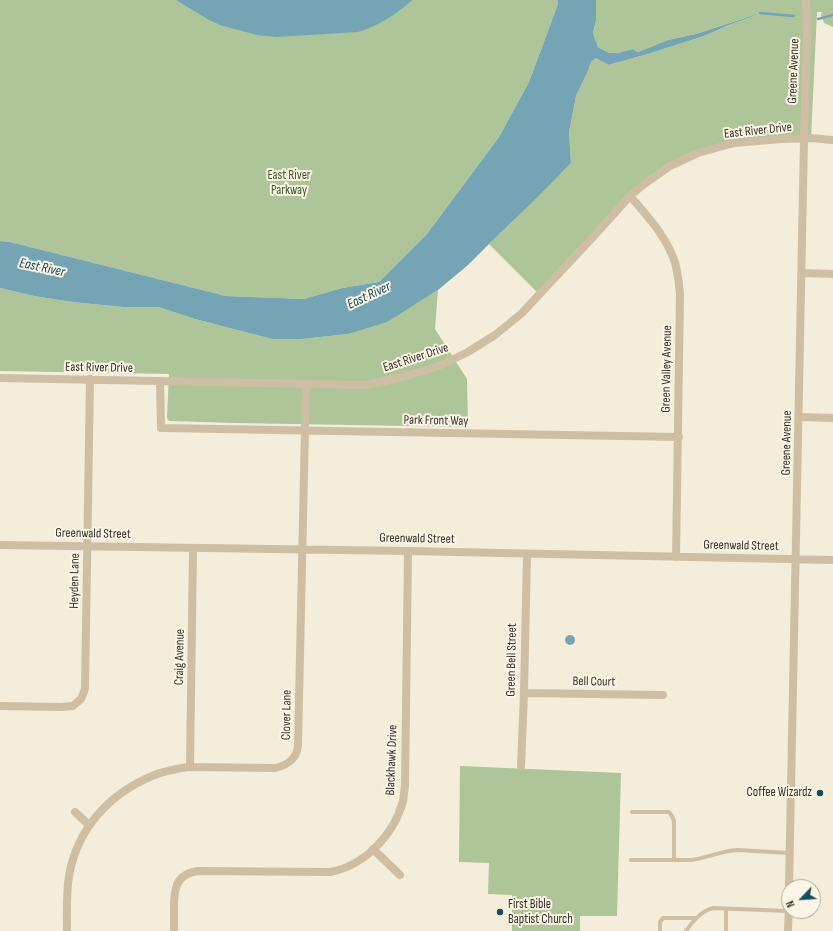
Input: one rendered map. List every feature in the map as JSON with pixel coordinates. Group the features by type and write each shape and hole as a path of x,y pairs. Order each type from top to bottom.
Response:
{"street":[{"name":"Greene Avenue","path":"789,879 807,36 806,0"},
{"name":"East River Drive","path":"0,378 366,385 398,378 439,366 468,352 495,335 521,314 630,196 670,166 698,153 734,143 804,138 833,140"},
{"name":"Green Valley Avenue","path":"630,196 664,238 671,250 679,279 679,438 676,557"},
{"path":"802,274 833,274"},
{"name":"Heyden Lane","path":"0,706 72,706 81,699 85,689 90,380"},
{"name":"Park Front Way","path":"160,381 161,428 679,438"},
{"name":"Clover Lane","path":"67,931 67,896 69,876 76,853 89,826 107,805 120,794 152,776 174,770 190,767 275,768 288,763 296,755 298,745 306,384"},
{"path":"799,417 833,418"},
{"name":"Greenwald Street","path":"0,545 302,549 833,560"},
{"name":"Craig Avenue","path":"190,767 193,548"},
{"name":"Blackhawk Drive","path":"174,931 176,887 181,879 192,872 330,872 341,870 354,864 378,845 396,819 403,802 405,786 408,551"},
{"name":"Green Bell Street","path":"521,766 527,554"},
{"name":"Bell Court","path":"524,693 663,695"},
{"path":"75,812 89,826"},
{"path":"373,849 400,875"},
{"path":"788,931 789,919"}],"lane":[{"path":"632,812 669,812 674,821 674,860"},
{"path":"631,860 691,860 700,859 728,850 790,853"},
{"path":"686,931 696,918 705,911 713,908 781,911"},
{"path":"726,909 726,931"},
{"path":"660,931 660,922 663,918 696,918"}],"green space":[{"name":"East River Parkway","path":"0,0 558,0 558,4 529,82 499,137 427,234 379,282 342,288 304,299 226,296 10,242 0,241"},
{"path":"596,0 833,0 833,27 824,23 821,15 822,12 817,12 811,138 776,140 698,153 643,185 540,295 489,244 571,163 569,132 576,96 591,62 596,58 608,65 648,54 704,36 750,16 696,34 668,40 638,52 633,49 618,53 609,53 598,47 593,33 596,21"},
{"path":"0,288 34,296 72,302 123,307 158,307 195,319 272,339 302,339 348,334 407,309 438,290 435,329 467,379 468,427 170,421 167,418 169,374 0,371"},
{"path":"460,766 621,773 617,916 580,916 580,931 512,931 512,895 488,894 489,863 459,862"}],"water":[{"path":"176,0 412,0 387,19 358,32 277,37 257,35 220,25"},
{"name":"East River","path":"558,0 596,0 596,21 593,33 598,47 609,53 618,53 633,49 638,52 668,40 696,34 760,13 704,36 648,54 608,65 596,58 591,62 576,96 569,132 571,163 468,265 438,290 387,322 348,334 302,339 272,339 195,319 158,307 123,307 72,302 34,296 0,288 0,241 10,242 226,296 304,299 342,288 379,282 427,234 499,137 529,82 558,4"},
{"path":"570,635 575,640 570,645 565,640"}],"waterway":[{"path":"760,13 794,16"},
{"path":"818,19 833,15"}],"place":[{"name":"Coffee Wizardz","path":"820,793"},
{"name":"First Bible Baptist Church","path":"500,912"}]}
